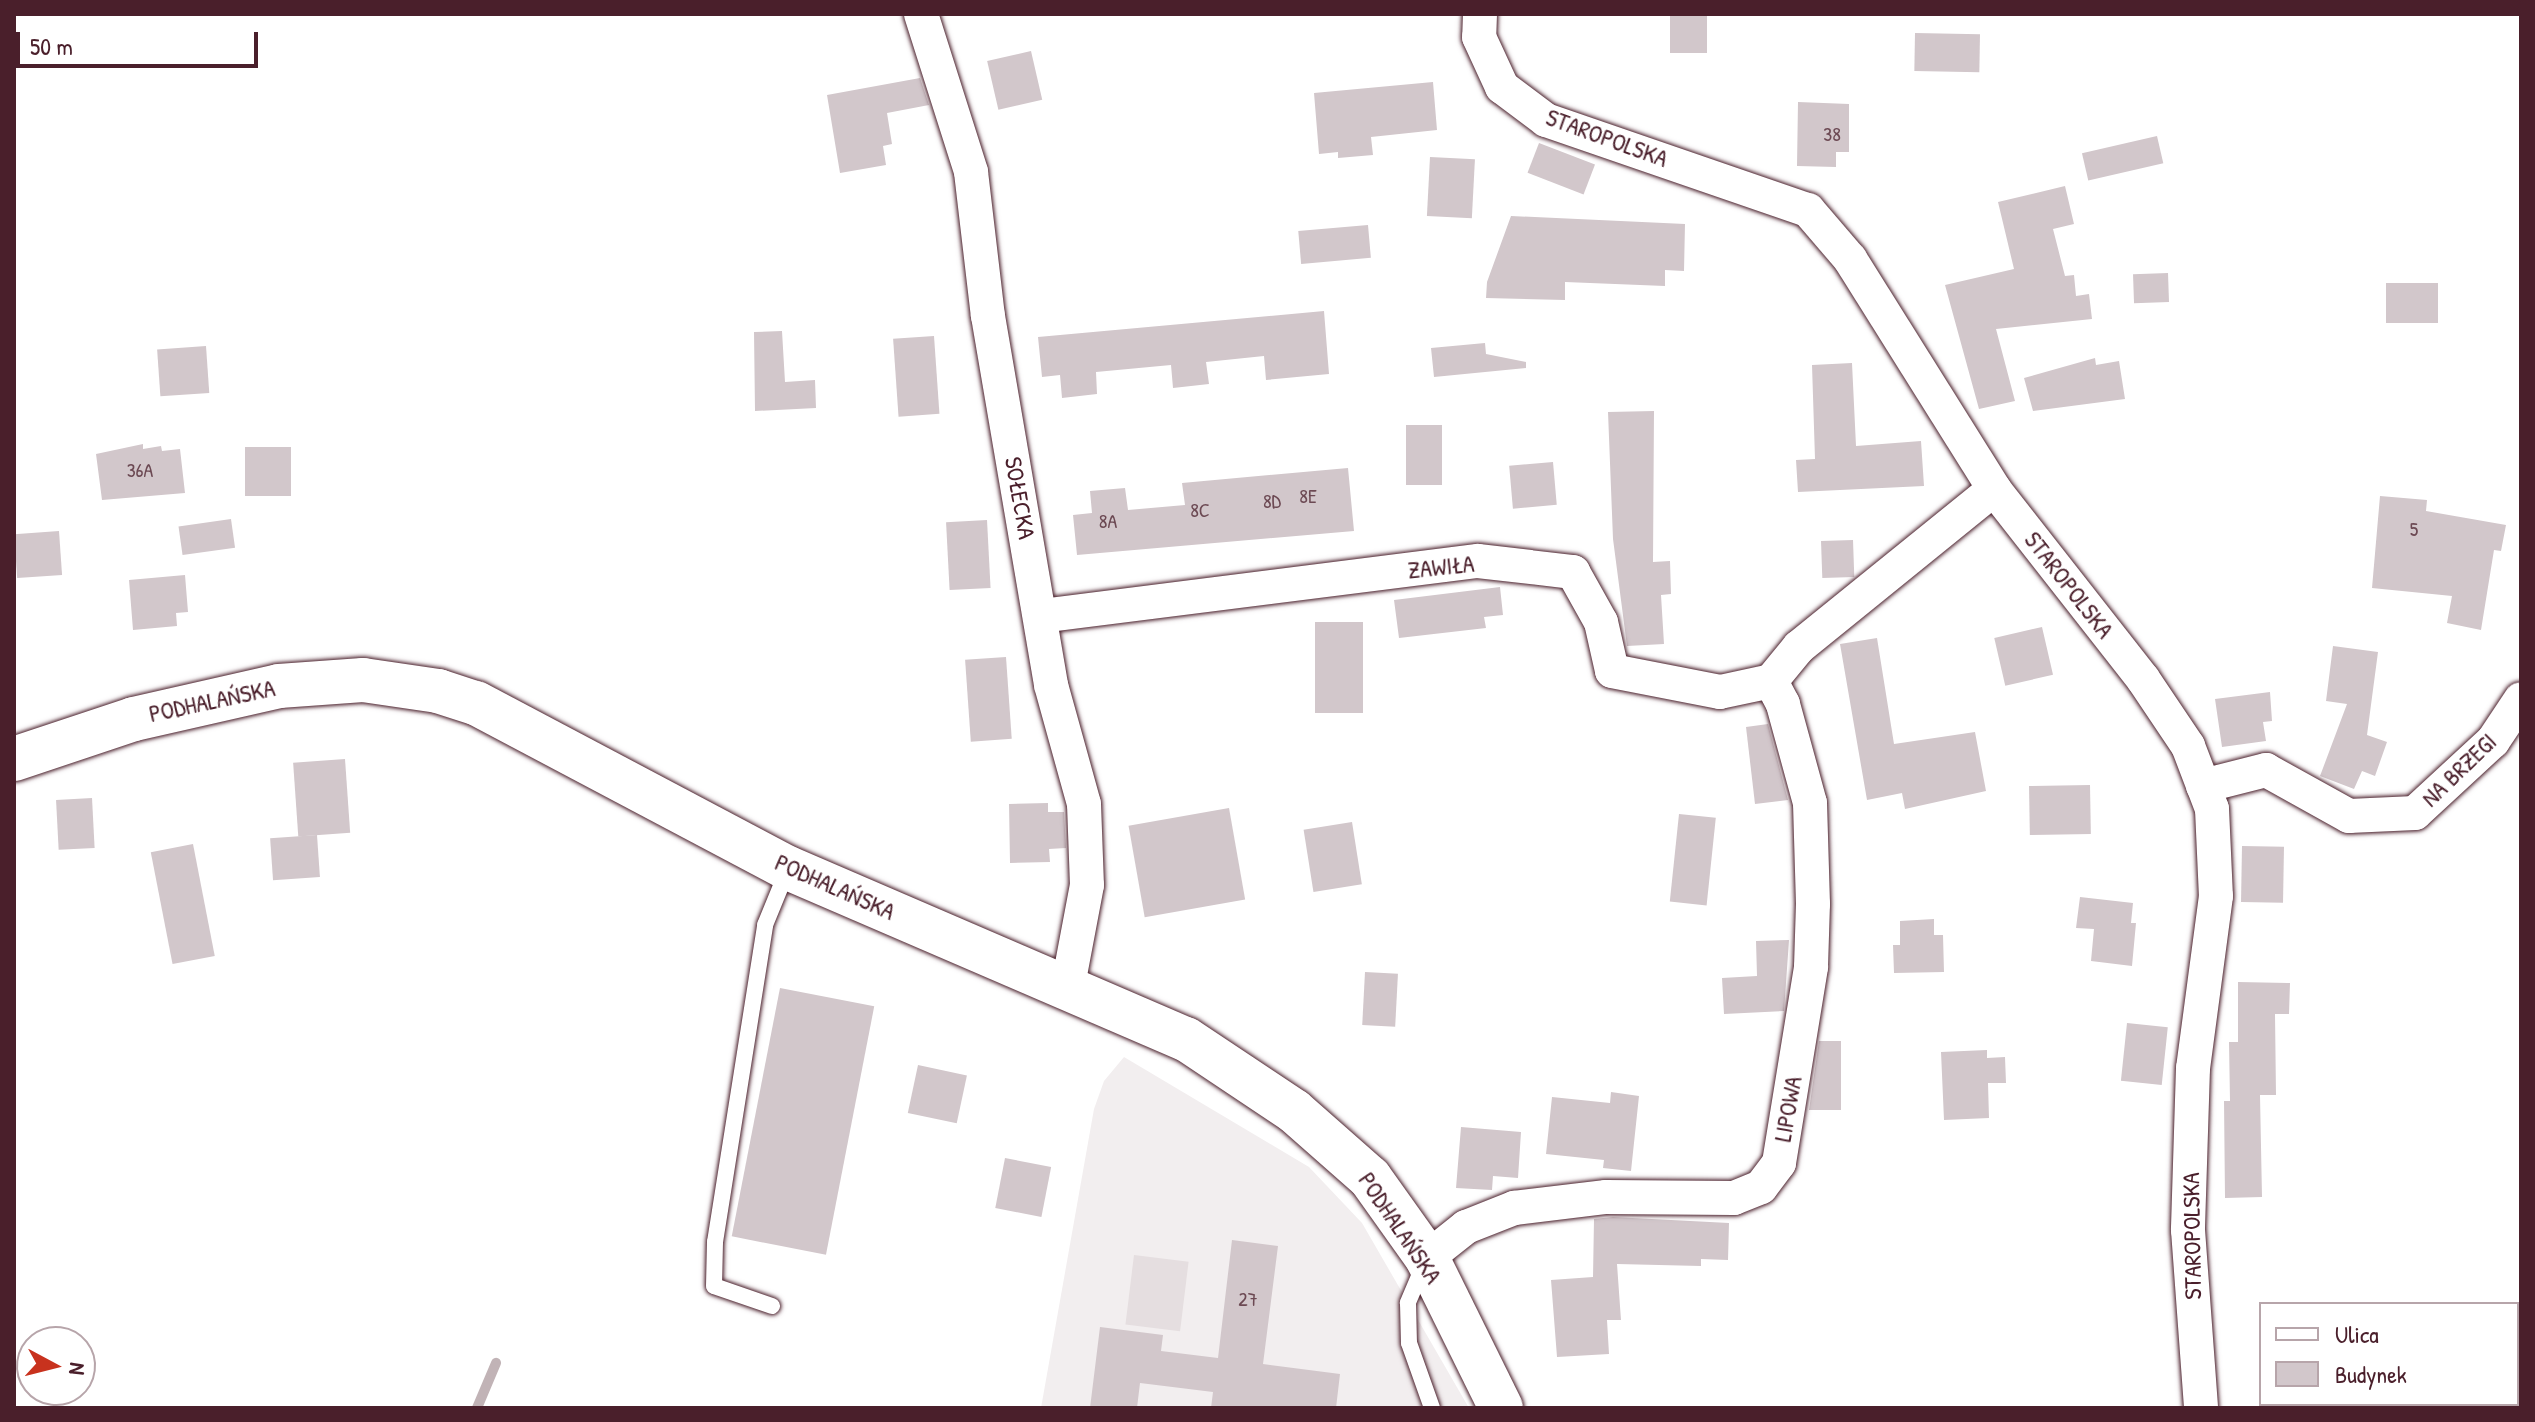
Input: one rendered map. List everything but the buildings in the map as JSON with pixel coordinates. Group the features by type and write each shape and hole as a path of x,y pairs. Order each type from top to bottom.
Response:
{"street":[{"name":"SOŁECKA","path":"921,14 971,172 988,316 1051,685 1084,804 1087,885 1068,986"},
{"name":"STAROPOLSKA","path":"1480,14 1479,37 1502,87 1546,120 1808,210 1850,259 1994,489 2143,679 2188,746 2212,809 2216,896 2193,1068 2189,1215 2201,1408"},
{"path":"1771,681 1799,647 1994,489"},
{"name":"ZAWIŁA","path":"1041,616 1478,561 1573,572 1601,622 1612,671 1720,692 1771,681"},
{"name":"PODHALAŃSKA","path":"14,759 80,734 238,692 322,681 412,686 476,703 788,868 1186,1039 1294,1111 1370,1178 1427,1258 1501,1408"},
{"name":"LIPOWA","path":"1427,1258 1466,1227 1514,1208 1606,1197 1734,1198 1761,1187 1779,1163 1811,967 1813,904 1810,803 1783,704 1771,681"},
{"name":"NA BRZEGI","path":"2203,786 2266,770 2349,816 2415,813 2493,741 2521,699"}],"lane":[{"path":"772,1306 714,1286 715,1242 765,925 788,868"},
{"path":"1427,1258 1408,1303 1409,1343 1432,1408"}],"shaded area":[{"path":"1124,1057 1309,1167 1362,1223 1469,1408 1041,1408 1094,1109 1104,1081"},
{"path":"1134,1255 1189,1262 1180,1331 1125,1324"}],"waterway":[{"path":"477,1408 496,1363"}]}
